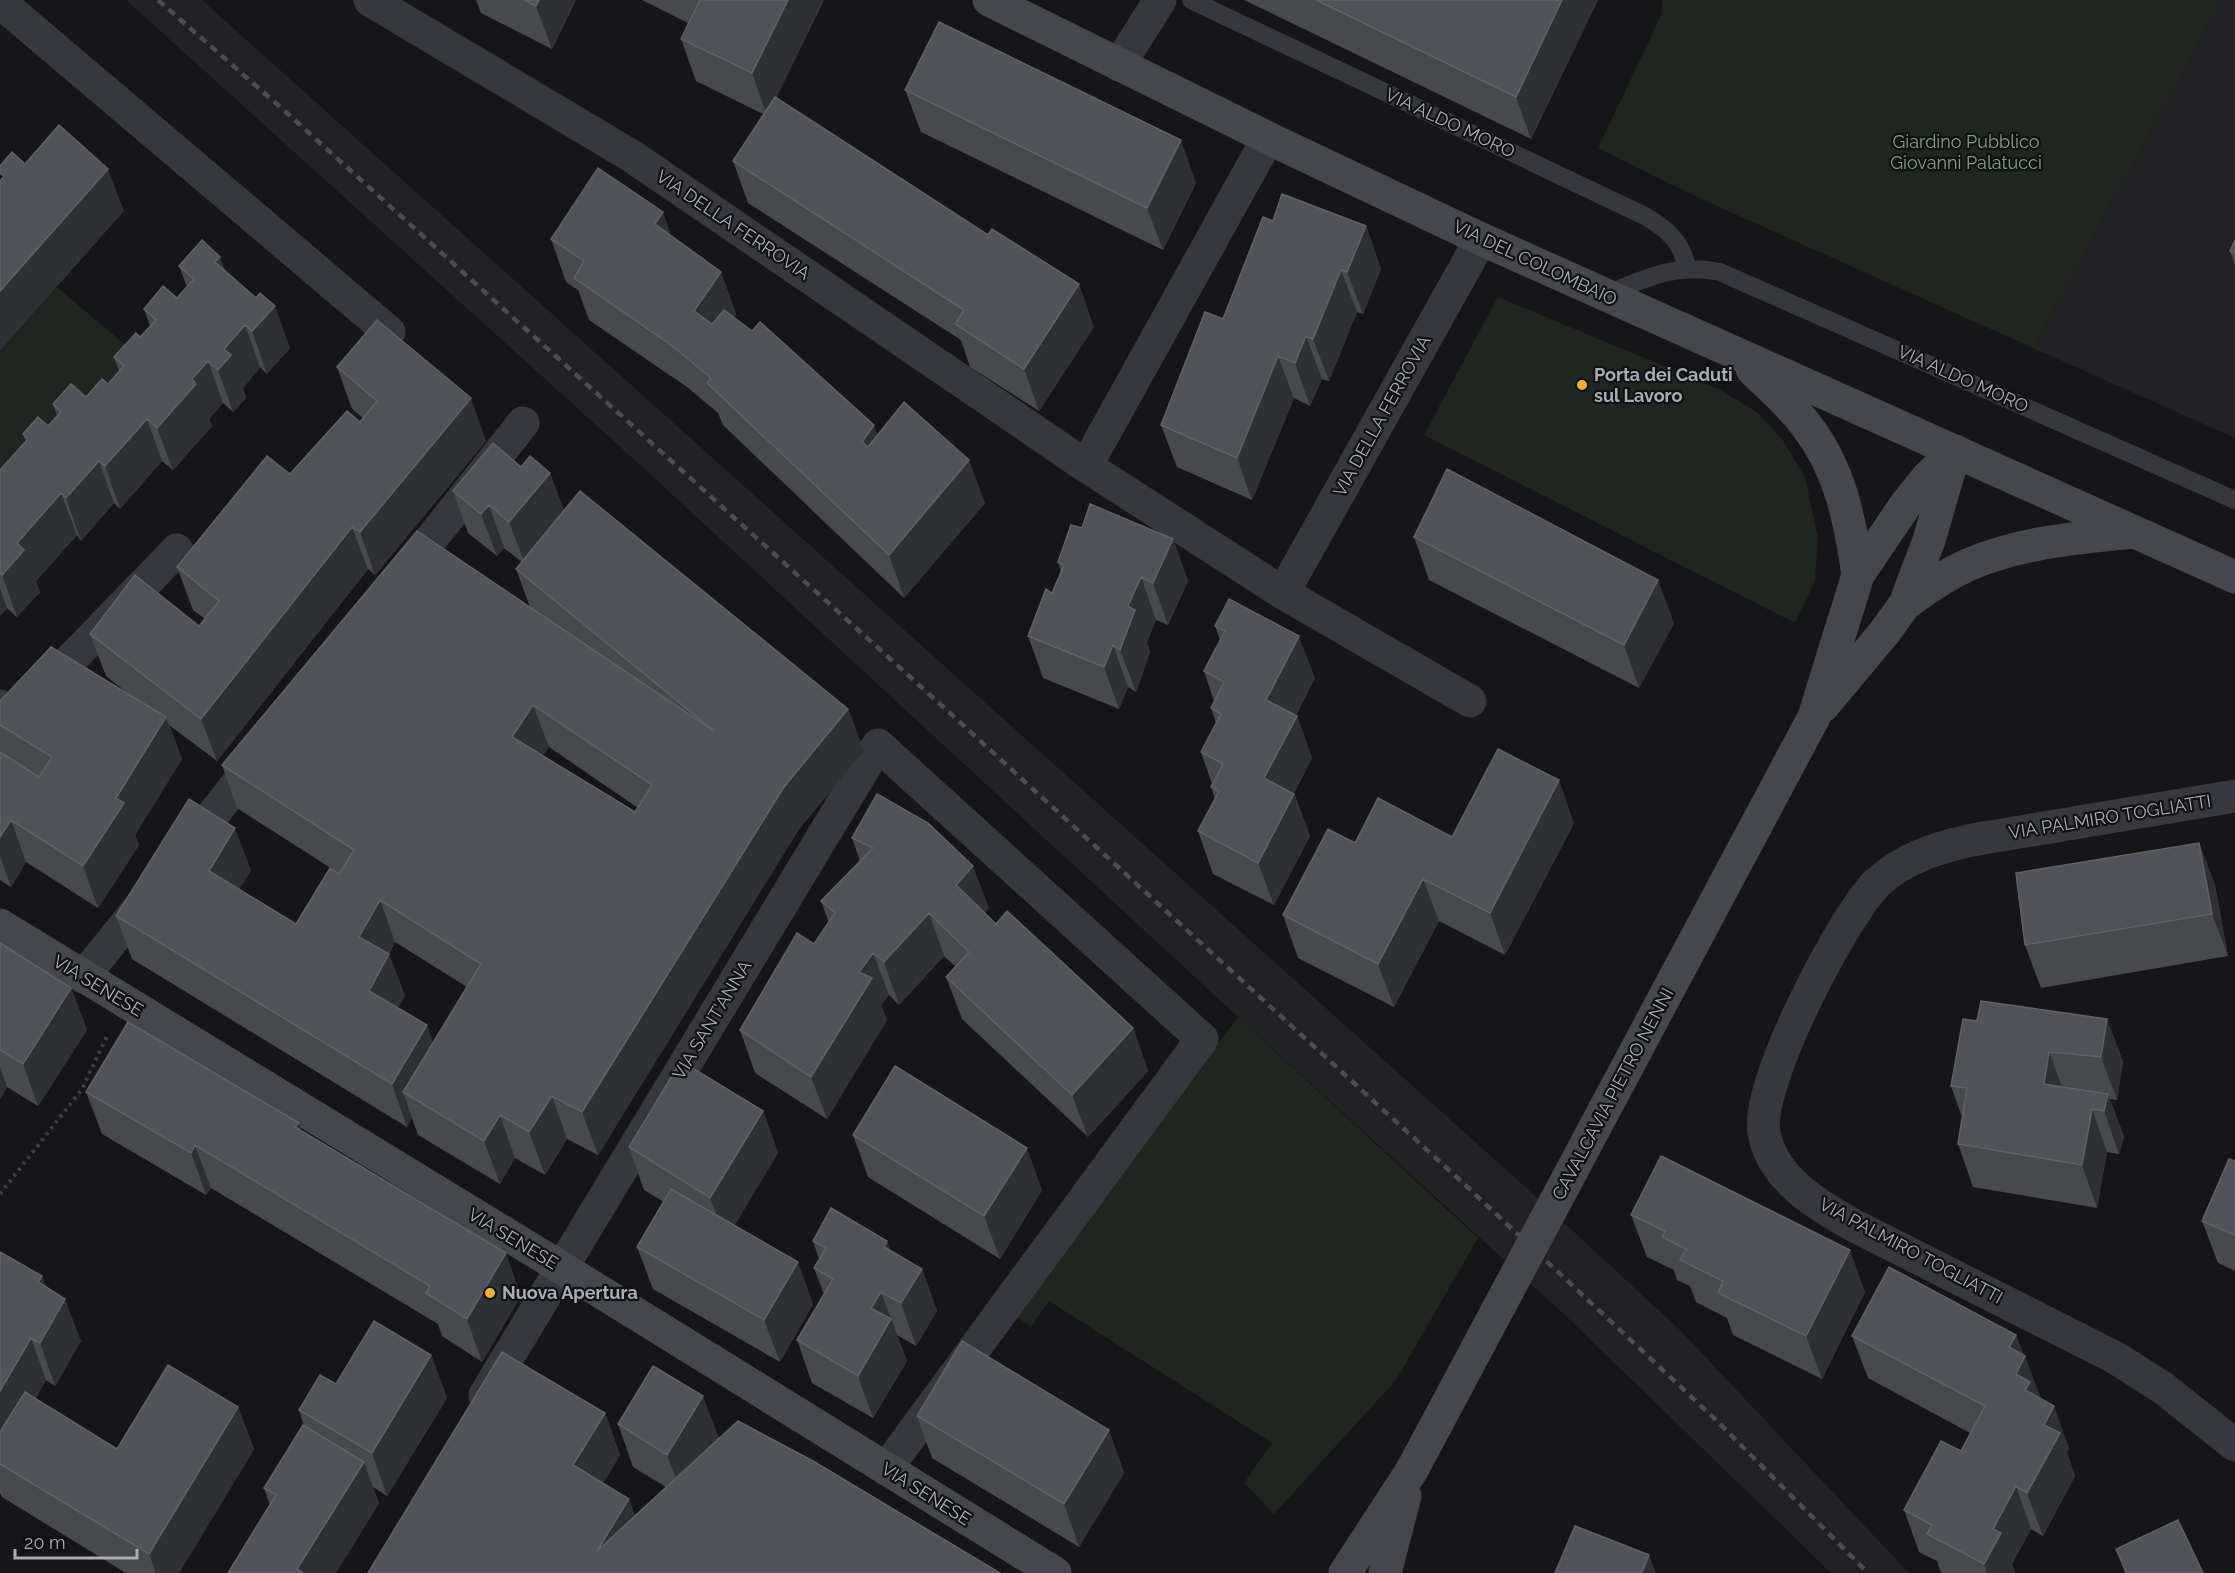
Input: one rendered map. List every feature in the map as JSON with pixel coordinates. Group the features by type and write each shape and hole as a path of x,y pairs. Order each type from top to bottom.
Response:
{"main road":[{"name":"VIA DEL COLOMBAIO","path":"989,0 1481,240 1955,451"},
{"name":"CAVALCAVIA PIETRO NENNI","path":"1738,355 1806,425 1834,469 1849,519 1858,575"},
{"name":"CAVALCAVIA PIETRO NENNI","path":"1345,1573 1412,1470 1814,717 1858,575 1906,504 1927,478 1955,451"},
{"name":"CAVALCAVIA PIETRO NENNI","path":"1814,717 1905,604 1929,540 1955,451"},
{"path":"1955,451 2235,577"},
{"name":"CAVALCAVIA PIETRO NENNI","path":"1905,604 1941,579 1968,565 2001,553 2030,545 2134,532"},
{"name":"VIA SENESE","path":"0,925 562,1268 1054,1573"},
{"name":"CAVALCAVIA PIETRO NENNI","path":"1385,1573 1412,1470"}],"street":[{"name":"VIA DELLA FERROVIA","path":"370,0 610,143 1086,466 1283,593 1470,701"},
{"path":"1119,65 1160,0"},
{"path":"0,2 388,332"},
{"path":"1086,466 1268,138"},
{"name":"VIA DELLA FERROVIA","path":"1283,593 1481,240"},
{"path":"383,600 523,423"},
{"path":"0,706 16,716 177,550"},
{"path":"83,976 279,730"},
{"name":"VIA SANT'ANNA","path":"469,1421 878,745 1202,1039 886,1469"},
{"name":"VIA PALMIRO TOGLIATTI","path":"2235,796 1972,840 1929,851 1892,871 1877,884 1848,920 1815,982 1777,1062 1764,1111 1764,1132 1781,1170 1800,1190 1819,1205 1853,1225 2116,1358 2163,1388 2235,1445"}],"lane":[{"name":"VIA ALDO MORO","path":"1191,0 1645,216 1672,235 1685,257 1687,268"},
{"name":"VIA ALDO MORO","path":"1604,295 1650,276 1687,268 1720,272 2235,500"}],"path":[{"path":"0,1194 82,1089 123,1001"}],"shaded area":[{"path":"126,0 202,0 1522,1184 1680,1330 1909,1573 1831,1573 1568,1318 638,463"},
{"path":"2222,0 2235,0 2235,438 2033,348"}],"green space":[{"name":"Giardino Pubblico Giovanni Palatucci","path":"1662,0 2222,0 2033,348 1697,197 1598,148 1661,16"},
{"path":"57,287 161,375 0,507 0,351"},
{"path":"1498,297 1721,390 1758,413 1782,439 1805,477 1818,538 1815,581 1795,623 1424,435"},
{"path":"1238,1017 1478,1238 1396,1380 1274,1514 1244,1483 1272,1443 1049,1301 1031,1327 1011,1313"}],"building":[{"path":"524,0 539,0 536,6"},
{"path":"700,0 788,0 752,73 681,39"},
{"path":"1316,0 1562,0 1516,97"},
{"path":"939,22 1181,140 1147,208 905,90"},
{"path":"775,97 988,235 992,229 1079,284 1024,369 955,324 964,310 733,161"},
{"path":"59,125 108,169 0,291 0,181 4,176 0,173 0,166 12,152 25,164"},
{"path":"598,168 663,212 655,224 721,272 694,311 712,324 724,310 752,331 760,322 874,425 862,442 868,447 904,402 969,460 889,555 707,383 711,378 671,345 574,278 584,261 551,239"},
{"path":"1282,194 1366,226 1347,272 1341,270 1313,339 1306,336 1295,363 1278,356 1237,458 1161,425 1205,312 1223,319 1263,217 1273,221"},
{"path":"202,240 220,257 215,262 256,298 260,293 275,306 252,331 245,325 224,349 231,355 218,370 208,361 192,379 196,384 157,428 147,419 105,466 99,461 66,498 61,493 17,543 24,550 2,575 0,573 0,470 28,439 23,434 38,417 48,426 61,412 53,404 71,384 86,397 102,379 108,384 124,366 114,357 136,333 140,337 156,320 144,309 163,286 177,298 194,279 179,266"},
{"path":"2235,240 2235,254 2230,251"},
{"path":"377,320 471,398 360,532 352,527 201,719 90,634 135,575 199,626 219,601 177,567 267,456 290,474 347,411 360,422 377,401 337,367"},
{"path":"493,443 521,467 530,456 550,473 509,522 489,505 481,514 453,491"},
{"path":"1447,469 1658,580 1624,645 1414,537"},
{"path":"580,491 848,709 784,787 582,1112 552,1096 529,1132 500,1115 484,1141 403,1092 481,964 380,900 359,937 389,954 369,991 427,1025 392,1084 116,916 189,799 235,828 209,871 296,924 330,868 339,874 354,850 222,765 417,531 714,731 516,569","holes":["533,705 652,785 635,812 512,737"]},
{"path":"1090,504 1173,539 1153,583 1141,577 1128,606 1135,610 1120,650 1113,645 1104,667 1028,636 1046,589 1052,593 1064,565 1058,562 1071,525 1082,528"},
{"path":"1229,599 1299,636 1266,700 1297,716 1264,778 1294,794 1258,863 1198,831 1219,791 1211,787 1223,764 1201,752 1221,714 1211,708 1224,682 1204,671 1225,631 1215,626"},
{"path":"51,647 166,717 116,798 124,803 83,866 11,820 0,837 0,752 39,777 52,757 0,725 0,701"},
{"path":"1498,749 1559,780 1490,913 1423,879 1378,964 1283,915 1328,829 1355,843 1378,798 1452,837"},
{"path":"877,794 928,823 973,866 956,885 996,924 1007,911 1133,1028 1072,1095 946,977 969,952 929,913 884,962 873,953 859,972 872,978 811,1077 740,1030 797,933 814,944 835,913 821,901 873,848 852,838"},
{"path":"2199,843 2212,914 2025,945 2016,873"},
{"path":"0,943 71,988 23,1064 0,1050"},
{"path":"1981,1001 2107,1019 2101,1057 2049,1052 2044,1084 2108,1094 2104,1111 2092,1109 2082,1165 1958,1144 1967,1088 1951,1086 1963,1019 1977,1021"},
{"path":"128,1022 299,1123 295,1127 506,1253 467,1319 426,1293 430,1286 195,1145 191,1153 86,1092"},
{"path":"681,1061 763,1111 710,1198 629,1147"},
{"path":"895,1066 1027,1148 984,1216 853,1135"},
{"path":"1661,1156 1850,1250 1806,1336 1718,1293 1723,1281 1680,1260 1686,1249 1662,1237 1665,1231 1631,1215"},
{"path":"2229,1159 2235,1161 2235,1235 2202,1221"},
{"path":"671,1189 798,1262 764,1320 637,1247"},
{"path":"831,1208 887,1241 884,1247 922,1269 901,1303 881,1292 871,1308 891,1319 858,1376 797,1340 833,1279 814,1268 826,1248 813,1241"},
{"path":"0,1252 42,1276 38,1282 65,1299 40,1343 31,1338 0,1391"},
{"path":"1889,1267 2016,1335 2009,1347 2025,1356 2016,1374 2030,1382 2025,1390 2054,1406 2044,1425 2060,1433 2027,1493 2016,1486 1993,1529 2001,1533 1984,1564 1927,1534 1932,1525 1904,1510 1941,1441 1961,1451 1985,1406 1852,1336"},
{"path":"374,1321 431,1355 372,1453 299,1410 320,1375 336,1384"},
{"path":"962,1341 1109,1430 1064,1504 917,1416"},
{"path":"502,1352 605,1413 573,1465 629,1499 597,1551 738,1421 813,1461 1000,1573 368,1573"},
{"path":"168,1365 238,1407 149,1554 0,1464 0,1432 25,1392 117,1449"},
{"path":"653,1366 703,1396 667,1455 618,1424"},
{"path":"303,1425 364,1462 297,1569 303,1573 228,1573 276,1495 264,1488"},
{"path":"2178,1520 2203,1573 2127,1573 2116,1549"},
{"path":"1575,1526 1649,1555 1642,1573 1555,1573"}],"railway":[{"path":"158,0 287,113 940,704 1463,1183 1715,1419 1868,1573"}],"place":[{"name":"Porta dei Caduti sul Lavoro","path":"1582,385"},
{"name":"Nuova Apertura","path":"490,1293"}]}
